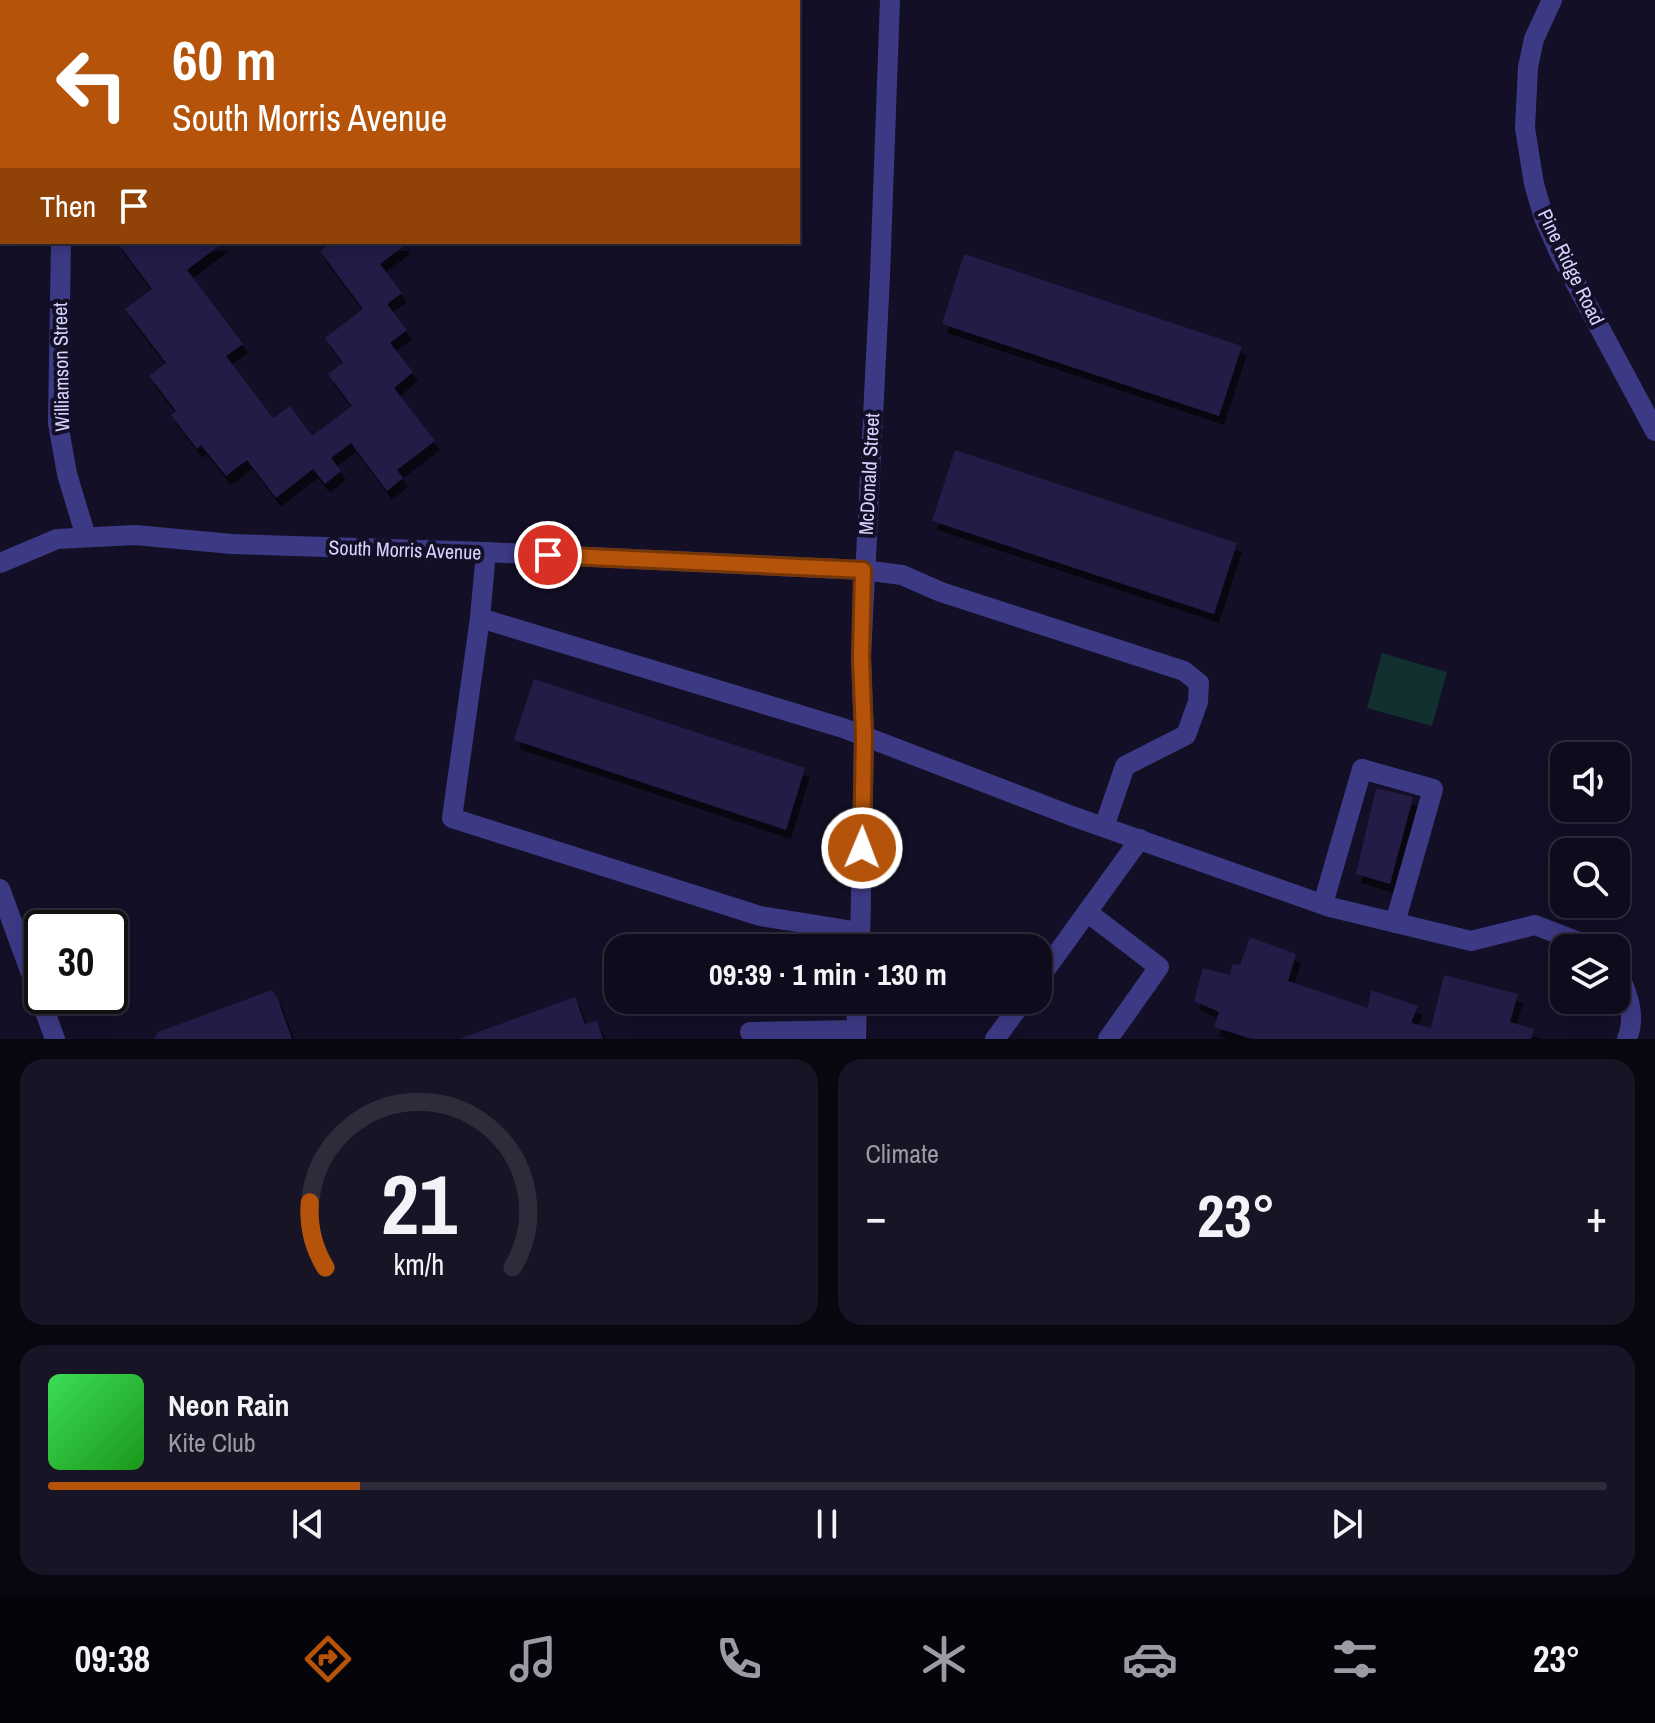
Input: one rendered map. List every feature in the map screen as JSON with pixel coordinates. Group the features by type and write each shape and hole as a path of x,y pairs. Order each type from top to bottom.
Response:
{"street":[{"name":"McDonald Street","path":"860,934 863,570 880,276 890,0"},
{"name":"Pine Ridge Road","path":"1548,1 1528,67 1525,128 1534,184 1544,218 1560,254 1655,431"},
{"name":"Williamson Street","path":"61,244 58,423 67,474 86,537"},
{"name":"South Morris Avenue","path":"0,563 57,539 135,535 232,544 486,552 863,570 902,575 941,592 1184,671 1199,683 1198,702 1186,735 1125,766 1104,827"},
{"path":"486,552 480,618 452,818 760,916 835,934"},
{"path":"480,618 864,736 1104,827 1323,904 1471,941 1535,925 1558,934"},
{"path":"1323,904 1362,769 1433,789 1395,923"},
{"path":"1052,961 1140,839"},
{"path":"0,889 55,1039"},
{"path":"1087,912 1159,967 1108,1039"},
{"path":"1627,1039 1633,1024 1630,1006"},
{"path":"750,1032 856,1035 857,1014"},
{"path":"995,1039 1014,1014"}],"green space":[{"path":"1382,653 1447,672 1432,726 1367,708"}],"building":[{"path":"118,244 221,244 187,270 243,344 226,356 273,418 290,406 312,436 352,406 328,374 343,363 325,338 363,309 320,251 330,244 404,244 380,264 402,293 387,304 407,330 390,343 413,372 394,388 435,441 397,470 403,478 387,491 351,443 331,458 341,471 325,484 313,469 276,498 247,460 226,476 201,445 197,449 171,415 176,411 149,376 166,363 125,309 152,289"},
{"path":"964,254 1242,346 1219,416 942,324"},
{"path":"955,450 1237,543 1214,614 932,521"},
{"path":"534,679 805,768 786,830 514,740"},
{"path":"1376,788 1413,797 1390,884 1356,874"},
{"path":"1250,937 1296,954 1288,981 1368,1008 1371,990 1418,1006 1411,1023 1431,1028 1444,975 1518,994 1510,1022 1534,1029 1531,1039 1252,1039 1214,1027 1219,1012 1194,1001 1203,968 1230,975 1232,964 1240,965"},
{"path":"272,990 292,1039 154,1039 158,1032"},
{"path":"575,997 585,1024 597,1021 603,1039 459,1039"}],"route":[{"path":"548,555 863,570 862,848"}]}
